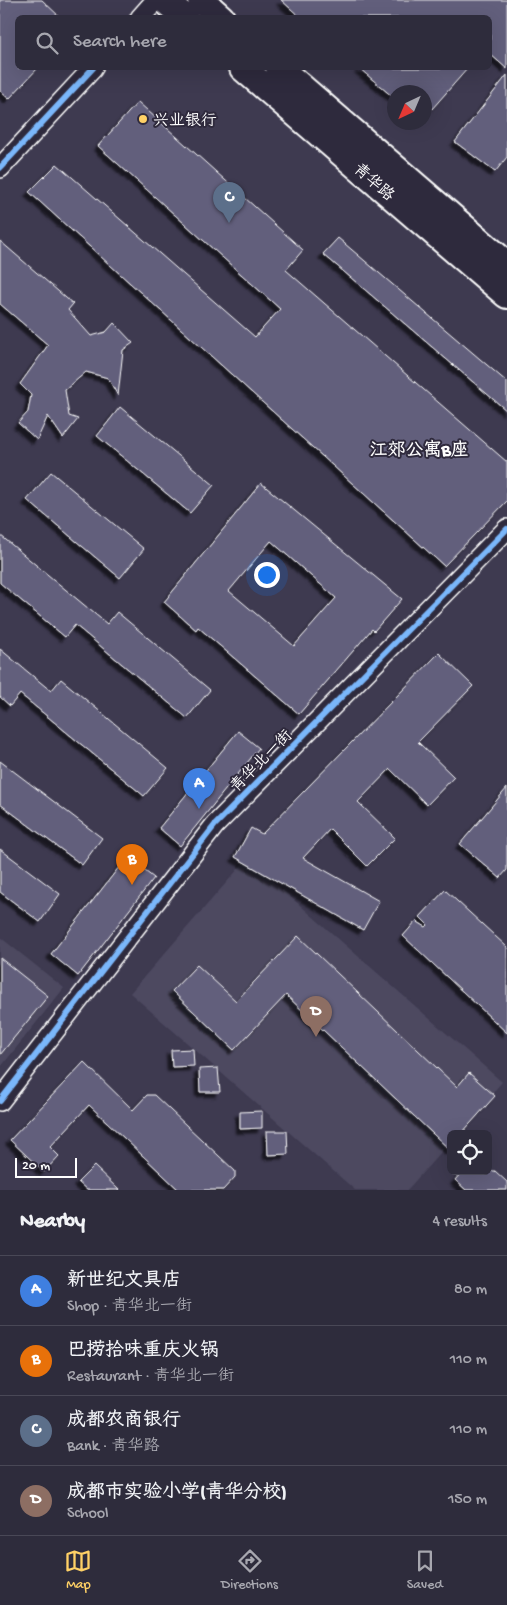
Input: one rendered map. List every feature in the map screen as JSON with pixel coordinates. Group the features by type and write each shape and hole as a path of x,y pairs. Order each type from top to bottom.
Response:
{"main road":[{"path":"165,0 182,15"},
{"path":"201,0 218,15"},
{"name":"青华路","path":"245,70 507,295"},
{"name":"青华路","path":"281,70 507,265"}],"street":[{"path":"143,15 156,0"},
{"path":"0,168 91,70"},
{"name":"青华北一街","path":"0,1101 215,825 507,529"}],"shaded area":[{"path":"247,859 502,1082 460,1130 447,1130 447,1145 407,1190 355,1190 130,993"},
{"path":"0,937 64,988 0,1068"}],"building":[{"path":"0,0 42,0 58,15 15,15 15,70 36,70 9,99 0,91"},
{"path":"281,0 507,0 507,69 492,56 492,15 298,15"},
{"path":"361,70 466,70 432,109 432,85 387,85 387,92"},
{"path":"507,75 507,157 495,172 455,142"},
{"path":"138,102 303,250 286,270 507,462 507,501 444,566 29,192 57,164 255,337 280,309 98,146"},
{"path":"338,238 507,382 507,411 323,254"},
{"path":"0,241 73,304 68,310 91,336 106,332 114,323 133,343 123,350 118,396 108,378 86,372 65,390 69,416 78,419 63,438 48,416 37,440 18,423 28,412 31,395 20,384 48,345 0,304"},
{"path":"120,407 214,485 190,513 97,436"},
{"path":"51,472 144,549 120,578 27,500"},
{"path":"261,483 402,599 374,631 372,629 299,714 198,627 196,630 164,602","holes":["271,541 336,598 294,646 229,591"]},
{"path":"0,535 107,624 117,612 210,690 187,718 75,625 65,637 0,583"},
{"path":"0,649 51,691 61,679 168,768 144,796 20,694 10,706 0,697"},
{"path":"439,653 473,686 418,742 454,777 427,805 390,769 358,802 395,838 367,866 330,829 303,858 379,901 363,930 235,857 251,828 262,834"},
{"path":"238,731 259,748 180,846 159,828"},
{"path":"0,761 102,838 82,865 0,804"},
{"path":"507,788 507,870 500,878 460,844"},
{"path":"0,849 60,894 40,922 0,892"},
{"path":"127,857 154,878 78,976 51,954"},
{"path":"445,890 507,947 507,1033 403,936 416,921 426,927 428,925 420,917"},
{"path":"298,936 457,1087 469,1073 495,1096 465,1130 447,1130 447,1147 286,995 234,1050 172,991 197,965 236,1001"},
{"path":"0,958 48,996 0,1055"},
{"path":"193,1049 194,1066 172,1067 171,1050"},
{"path":"84,1062 133,1110 147,1095 154,1095 235,1171 235,1177 223,1190 179,1190 89,1105 50,1147 59,1156 44,1172 10,1140"},
{"path":"218,1068 220,1092 200,1092 199,1069"},
{"path":"262,1111 262,1128 240,1129 240,1112"},
{"path":"267,1131 287,1131 288,1154 268,1155"},
{"path":"94,1166 119,1190 87,1190 78,1182"},
{"path":"492,1171 495,1171 507,1182 507,1190 466,1190 455,1180 459,1175 492,1175"}],"cycle path":[{"path":"0,168 91,70"},
{"path":"0,1101 215,825 507,529"}],"place":[{"name":"兴业银行","path":"143,119"},
{"name":"成都农商银行","path":"229,223"},
{"name":"新世纪文具店","path":"199,809"},
{"name":"巴捞拾味重庆火锅","path":"132,885"},
{"name":"成都市实验小学(青华分校)","path":"316,1037"}],"district":[{"name":"江郊公寓B座","path":"419,449"}]}
